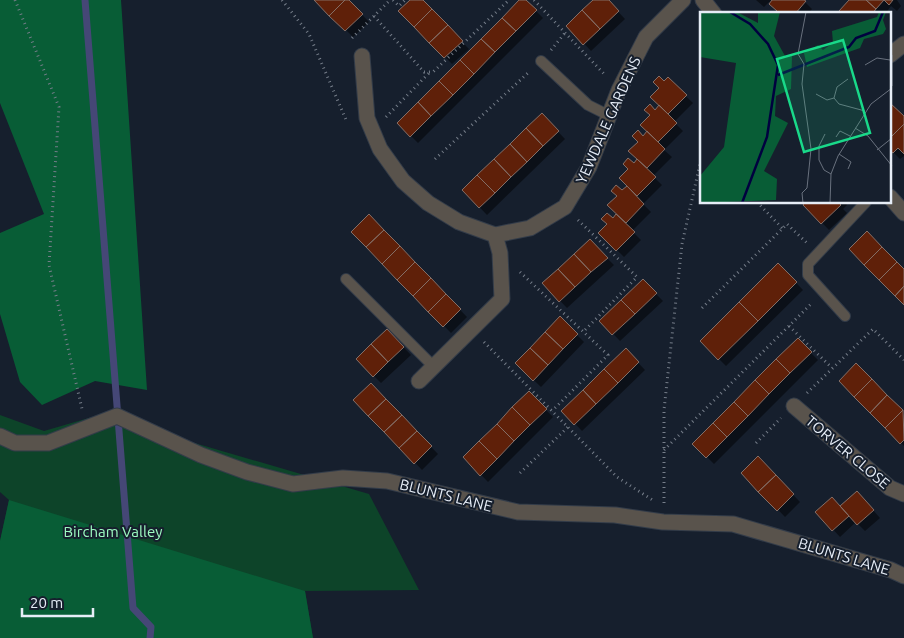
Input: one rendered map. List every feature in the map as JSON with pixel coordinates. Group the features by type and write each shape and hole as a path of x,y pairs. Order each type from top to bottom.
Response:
{"street":[{"name":"YEWDALE GARDENS","path":"495,235 530,228 565,207 589,168 619,90 646,37 683,0"},
{"path":"703,0 712,12"},
{"path":"892,53 904,44"},
{"path":"362,56 367,118 380,149 403,181 428,203 459,222 495,235 500,253 502,299 419,380"},
{"path":"892,199 904,213"},
{"name":"TORVER CLOSE","path":"794,406 890,488 904,494"},
{"name":"BLUNTS LANE","path":"0,436 15,443 48,443 117,416 201,455 248,472 293,484 343,478 387,481 518,512 615,515 664,522 733,524 891,570 904,576"}],"lane":[{"path":"541,61 588,105 610,116"},
{"path":"845,316 808,274 808,264 864,204"},
{"path":"346,279 433,366"}],"path":[{"path":"15,0 59,107 49,265 86,427"},
{"path":"282,0 309,34 347,124"},
{"path":"348,42 392,0 399,6 406,0"},
{"path":"374,16 424,72 433,72 509,0"},
{"path":"534,0 619,90"},
{"path":"435,160 541,61 565,33"},
{"path":"372,131 430,72"},
{"path":"471,329 617,477 664,506 664,410 682,244 700,164"},
{"path":"760,204 783,229"},
{"path":"565,207 637,278 583,332"},
{"path":"702,308 787,224 818,254"},
{"path":"500,253 608,355 552,411"},
{"path":"664,450 824,292"},
{"path":"790,326 832,368"},
{"path":"756,443 873,328 904,360"},
{"path":"520,473 568,427"}],"green space":[{"path":"0,0 121,0 147,390 95,381 42,405 20,382 0,314 0,233 44,214 0,103"},
{"name":"Bircham Valley","path":"0,415 44,431 99,415 369,494 419,590 305,591 313,638 0,638 0,541 9,500 0,492"},
{"path":"9,500 305,591 313,638 0,638 0,541"}],"building":[{"path":"314,0 345,0 329,16"},
{"path":"345,0 349,0 363,14 345,31 329,16"},
{"path":"410,0 423,0 432,9 414,27 398,11"},
{"path":"519,0 526,0 537,10 516,31 502,18"},
{"path":"593,0 609,0 619,11 600,29 582,10"},
{"path":"772,0 806,1 797,12 776,12 769,4"},
{"path":"849,0 866,0 876,9 874,12 839,11"},
{"path":"866,0 884,0 876,9"},
{"path":"884,0 893,0 889,5"},
{"path":"432,9 448,25 429,43 414,27"},
{"path":"582,10 600,29 583,45 566,26"},
{"path":"502,18 516,31 495,52 481,39"},
{"path":"448,25 463,41 444,58 429,43"},
{"path":"481,39 495,52 474,74 460,60"},
{"path":"460,60 474,74 453,95 439,81"},
{"path":"659,76 664,81 668,77 687,95 668,114 650,97 659,88 653,82"},
{"path":"439,81 453,95 431,116 418,102"},
{"path":"418,102 431,116 410,137 397,123"},
{"path":"650,104 655,110 659,105 677,123 658,142 640,125 650,115 644,110"},
{"path":"892,105 904,116 904,124 892,136"},
{"path":"542,113 559,131 543,146 526,128"},
{"path":"904,124 904,154 898,148 892,152 892,136"},
{"path":"526,128 543,146 527,162 510,144"},
{"path":"638,130 643,136 647,131 665,149 647,168 628,151 638,142 632,136"},
{"path":"510,144 527,162 511,177 494,159"},
{"path":"628,158 634,163 637,159 656,177 637,196 619,178 628,169 623,164"},
{"path":"494,159 511,177 495,193 477,175"},
{"path":"477,175 495,193 479,208 462,190"},
{"path":"616,185 622,190 627,186 644,204 626,223 607,205 617,196 611,191"},
{"path":"840,204 841,205 821,224 803,205"},
{"path":"607,213 613,218 616,214 635,232 616,251 598,233 607,224 601,219"},
{"path":"369,214 384,230 366,247 351,232"},
{"path":"384,230 400,246 382,264 366,247"},
{"path":"867,231 882,247 864,265 849,249"},
{"path":"590,239 608,258 591,272 574,254"},
{"path":"400,246 415,262 397,280 382,264"},
{"path":"882,247 897,262 879,280 864,265"},
{"path":"574,254 591,272 575,287 558,269"},
{"path":"415,262 431,278 413,296 397,280"},
{"path":"897,262 904,269 904,286 895,296 879,280"},
{"path":"778,263 797,282 758,321 739,302"},
{"path":"558,269 575,287 559,302 542,283"},
{"path":"431,278 446,294 428,312 413,296"},
{"path":"643,279 657,293 635,314 621,300"},
{"path":"904,286 904,305 895,296"},
{"path":"446,294 461,309 443,327 428,312"},
{"path":"621,300 635,314 612,335 599,321"},
{"path":"739,302 758,321 718,360 700,341"},
{"path":"560,316 578,334 563,349 545,332"},
{"path":"387,329 404,347 388,362 371,344"},
{"path":"545,332 563,349 548,365 530,348"},
{"path":"798,338 812,352 790,373 776,359"},
{"path":"371,344 388,362 373,377 356,359"},
{"path":"530,348 548,365 533,381 515,363"},
{"path":"626,348 639,362 618,383 604,369"},
{"path":"776,359 790,373 769,394 755,380"},
{"path":"856,363 872,379 854,397 839,381"},
{"path":"604,369 618,383 596,404 583,390"},
{"path":"872,379 887,395 870,413 854,397"},
{"path":"755,380 769,394 748,416 734,402"},
{"path":"371,383 386,399 368,416 353,400"},
{"path":"583,390 596,404 574,425 561,411"},
{"path":"529,391 547,409 530,425 512,407"},
{"path":"887,395 903,410 885,428 870,413"},
{"path":"386,399 402,415 384,432 368,416"},
{"path":"734,402 748,416 727,437 713,423"},
{"path":"512,407 530,425 514,441 497,424"},
{"path":"903,410 904,440 900,444 885,428"},
{"path":"402,415 417,431 399,448 384,432"},
{"path":"713,423 727,437 706,458 692,444"},
{"path":"497,424 514,441 497,459 479,441"},
{"path":"417,431 432,446 414,464 399,448"},
{"path":"479,441 497,459 480,476 463,457"},
{"path":"758,456 776,475 758,492 741,473"},
{"path":"776,475 794,494 777,511 758,492"},
{"path":"857,491 874,510 857,525 840,506"},
{"path":"832,497 849,516 832,531 815,512"}],"waterway":[{"path":"85,0 133,608 151,627 150,638"}]}
